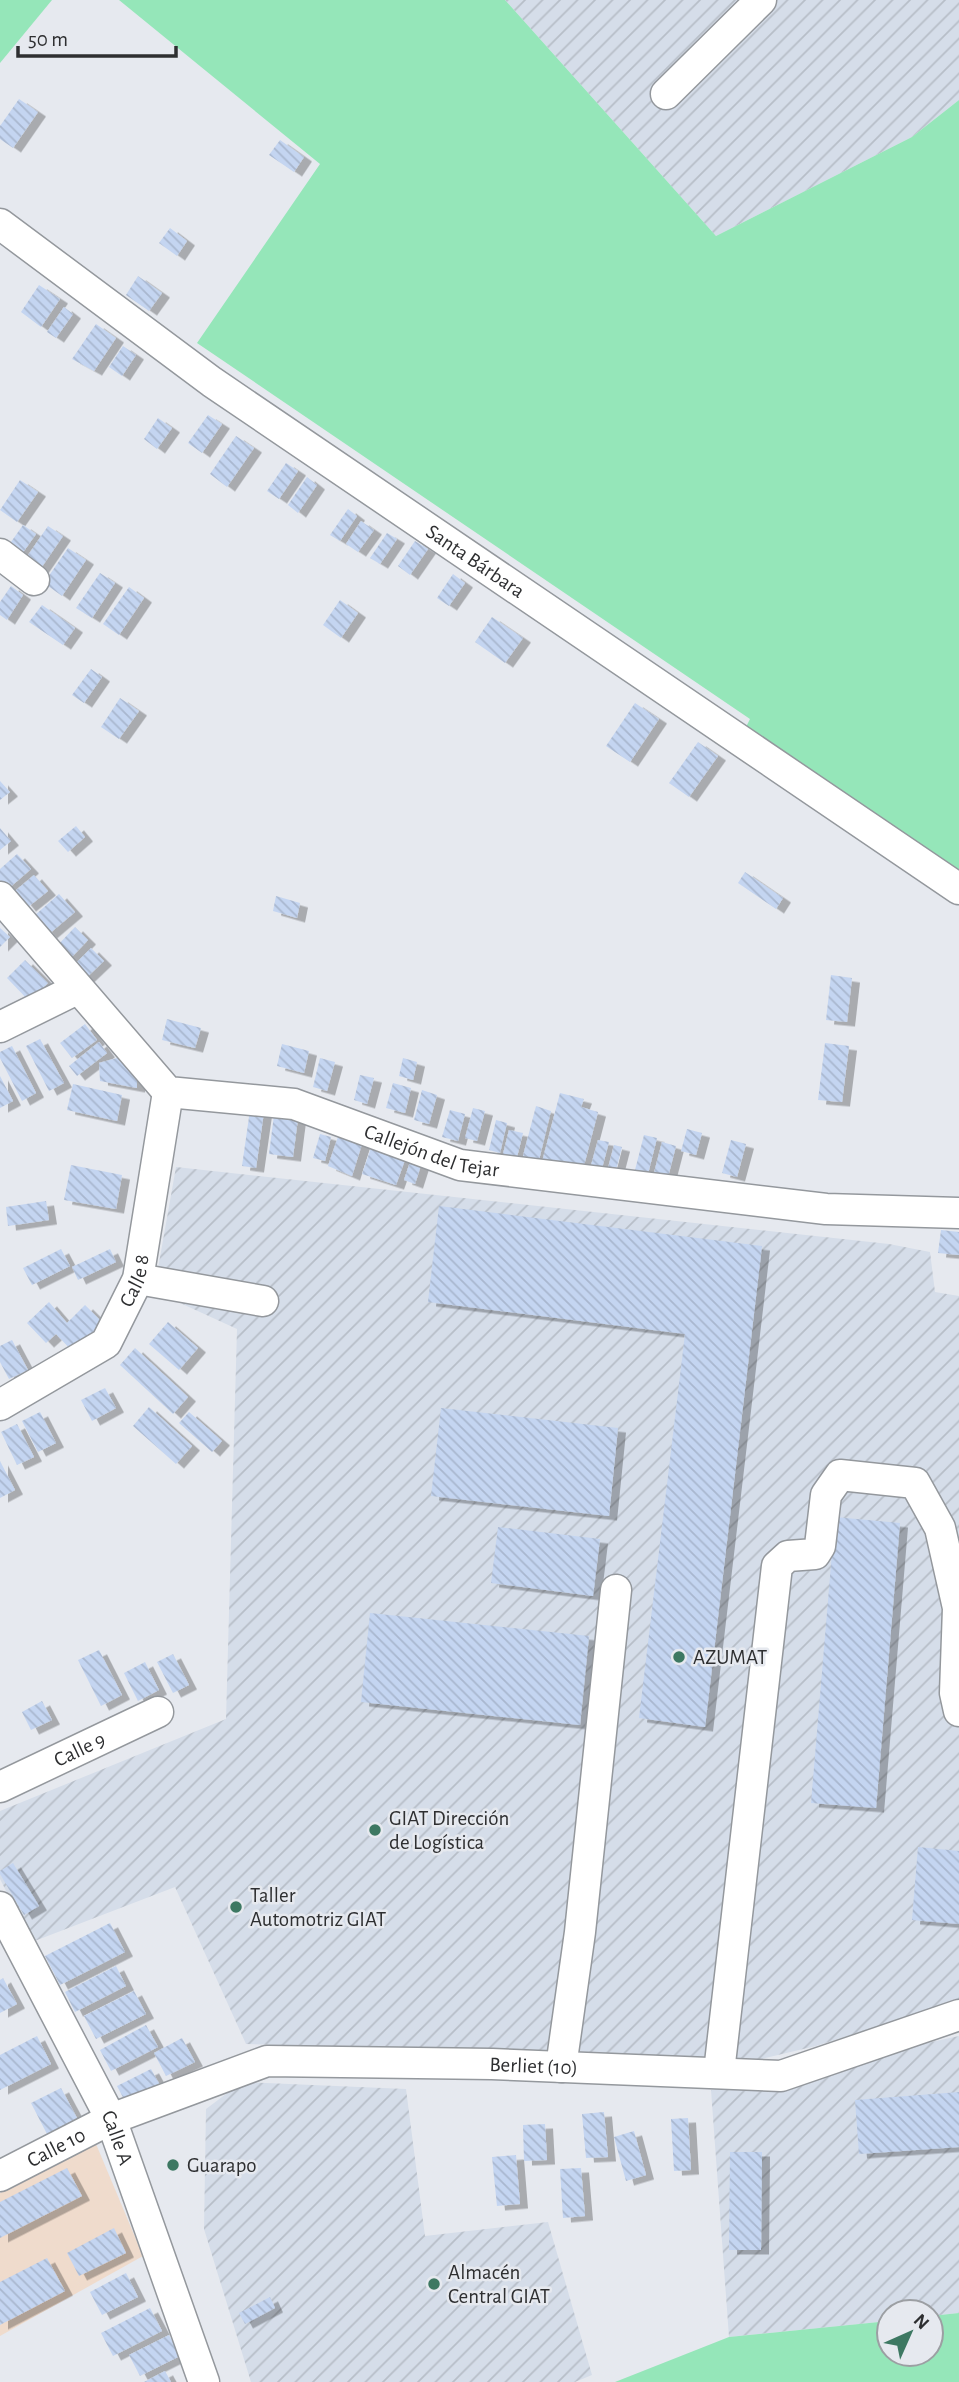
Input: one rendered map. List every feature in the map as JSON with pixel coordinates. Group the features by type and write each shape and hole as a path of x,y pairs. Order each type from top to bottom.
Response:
{"street":[{"path":"666,94 761,0"},
{"name":"Santa Bárbara","path":"0,224 212,382 959,889"},
{"path":"0,554 34,580"},
{"path":"0,897 168,1092"},
{"path":"0,1027 77,989"},
{"name":"Callejón del Tejar","path":"168,1092 294,1104 460,1165 826,1209 959,1213"},
{"name":"Calle 8","path":"0,1405 106,1343 138,1279 168,1092"},
{"path":"138,1279 263,1300"},
{"path":"719,2072 777,1566 788,1556 815,1554 820,1546 826,1494 841,1475 915,1483 940,1528 958,1608 955,1693 959,1711"},
{"path":"561,2067 582,1919 616,1590"},
{"name":"Calle 9","path":"0,1787 158,1712"},
{"name":"Calle A","path":"0,1908 111,2119 204,2382"},
{"name":"Berliet (10)","path":"111,2119 267,2061 561,2067 781,2076 959,2015"},
{"name":"Calle 10","path":"0,2176 111,2119"}],"shaded area":[{"path":"505,0 959,0 959,100 912,137 716,236"},
{"path":"176,1167 889,1244 930,1252 935,1292 959,1296 959,2000 816,2046 761,2059 246,2044 175,1887 32,1942 0,1879 0,1811 226,1719 237,1329 154,1291"},
{"path":"959,2036 959,2313 945,2314 945,2298 875,2298 875,2322 729,2337 711,2090"},
{"name":"Almacén Central GIAT","path":"242,2082 406,2089 425,2236 548,2222 592,2375 575,2382 251,2382 204,2229 206,2109"},
{"path":"96,2144 143,2256 0,2336 0,2193"}],"green space":[{"path":"0,0 52,0 0,63"},
{"path":"119,0 505,0 716,236 912,137 959,100 959,891 735,749 750,719 197,343 320,164"},
{"path":"959,2313 959,2382 615,2382 729,2337 875,2322 875,2368 945,2368 945,2314"}],"building":[{"path":"19,99 38,112 13,148 0,139 0,126"},
{"path":"280,140 304,157 294,172 269,155"},
{"path":"170,228 187,241 177,256 159,243"},
{"path":"138,276 162,293 149,311 126,295"},
{"path":"39,285 60,299 41,327 21,312"},
{"path":"64,307 73,314 56,338 47,332"},
{"path":"96,324 116,338 94,371 72,359"},
{"path":"123,346 136,355 122,376 109,367"},
{"path":"208,415 222,424 202,453 188,443"},
{"path":"158,418 172,428 157,449 144,439"},
{"path":"236,436 254,448 227,487 210,474"},
{"path":"286,463 298,471 279,499 267,491"},
{"path":"307,477 317,485 298,513 288,505"},
{"path":"20,480 38,492 17,522 0,510"},
{"path":"348,509 357,516 340,541 330,535"},
{"path":"361,521 374,530 358,552 346,544"},
{"path":"23,525 36,534 19,558 6,549"},
{"path":"48,526 63,536 39,571 24,561"},
{"path":"387,533 397,539 380,564 370,558"},
{"path":"415,541 428,549 410,575 398,566"},
{"path":"68,548 86,560 62,596 44,583"},
{"path":"100,573 115,583 92,618 76,608"},
{"path":"453,574 465,583 449,606 437,598"},
{"path":"11,586 23,595 7,620 0,615 0,602"},
{"path":"129,587 144,598 119,635 103,624"},
{"path":"340,600 358,613 341,638 323,625"},
{"path":"42,605 75,628 63,645 29,622"},
{"path":"492,617 523,638 505,663 475,642"},
{"path":"91,669 102,677 84,703 72,695"},
{"path":"120,698 139,711 119,739 101,727"},
{"path":"635,703 659,719 630,762 606,746"},
{"path":"698,742 718,756 689,797 669,783"},
{"path":"0,781 10,792 0,800"},
{"path":"76,826 85,837 68,852 58,841"},
{"path":"0,828 11,841 0,850"},
{"path":"17,854 31,869 8,889 0,880 0,869"},
{"path":"745,872 783,898 776,909 738,883"},
{"path":"34,875 48,891 28,907 15,891"},
{"path":"59,894 75,912 49,934 34,916"},
{"path":"276,896 300,903 297,918 273,911"},
{"path":"75,927 88,940 69,960 56,947"},
{"path":"0,928 10,937 0,947"},
{"path":"91,948 104,961 86,978 73,966"},
{"path":"25,960 48,983 29,1001 7,978"},
{"path":"831,975 852,978 847,1022 826,1020"},
{"path":"167,1019 201,1028 195,1048 162,1040"},
{"path":"85,1024 97,1040 72,1058 60,1043"},
{"path":"40,1039 64,1083 49,1091 26,1046"},
{"path":"99,1042 107,1053 77,1076 69,1066"},
{"path":"825,1043 849,1046 842,1102 818,1100"},
{"path":"282,1044 309,1051 304,1073 277,1066"},
{"path":"12,1046 36,1093 22,1101 0,1058 0,1052"},
{"path":"124,1056 137,1071 137,1088 100,1081 99,1063"},
{"path":"320,1058 335,1062 327,1091 313,1087"},
{"path":"403,1058 417,1062 413,1080 399,1076"},
{"path":"360,1075 374,1078 367,1104 354,1100"},
{"path":"0,1076 13,1101 0,1108"},
{"path":"393,1083 411,1088 405,1113 386,1108"},
{"path":"73,1084 122,1095 117,1121 67,1110"},
{"path":"422,1090 437,1095 429,1124 414,1120"},
{"path":"560,1093 584,1099 581,1107 598,1112 582,1173 542,1162"},
{"path":"536,1106 551,1111 539,1160 523,1156"},
{"path":"473,1108 485,1111 477,1141 465,1138"},
{"path":"250,1110 264,1112 256,1168 242,1166"},
{"path":"450,1110 465,1114 458,1141 442,1137"},
{"path":"274,1115 298,1118 293,1157 269,1154"},
{"path":"496,1120 507,1123 500,1153 489,1150"},
{"path":"687,1129 702,1133 696,1155 681,1151"},
{"path":"509,1130 523,1133 517,1157 503,1154"},
{"path":"340,1131 362,1144 352,1176 328,1166"},
{"path":"320,1134 331,1137 325,1161 313,1158"},
{"path":"644,1135 657,1138 648,1174 635,1170"},
{"path":"598,1140 609,1142 601,1172 590,1169"},
{"path":"731,1140 746,1144 737,1177 722,1173"},
{"path":"662,1142 676,1146 668,1177 654,1173"},
{"path":"372,1145 406,1157 396,1185 362,1174"},
{"path":"614,1145 622,1147 615,1174 607,1172"},
{"path":"411,1159 422,1162 415,1184 404,1180"},
{"path":"71,1165 122,1175 116,1209 64,1200"},
{"path":"46,1201 49,1220 8,1226 6,1207"},
{"path":"439,1206 762,1246 705,1727 639,1718 685,1334 428,1302"},
{"path":"941,1230 959,1232 959,1255 938,1253"},
{"path":"61,1249 70,1266 32,1285 23,1268"},
{"path":"110,1249 116,1262 78,1280 72,1267"},
{"path":"49,1302 67,1323 85,1305 103,1323 73,1352 56,1334 46,1343 27,1323"},
{"path":"168,1322 198,1348 179,1370 149,1344"},
{"path":"12,1340 28,1370 9,1379 0,1362 0,1346"},
{"path":"135,1348 188,1397 173,1414 120,1365"},
{"path":"105,1388 116,1408 92,1421 81,1400"},
{"path":"149,1407 192,1446 176,1464 133,1426"},
{"path":"441,1408 618,1428 609,1516 431,1496"},
{"path":"40,1412 56,1443 38,1452 22,1421"},
{"path":"189,1412 222,1441 212,1452 179,1423"},
{"path":"17,1424 34,1457 17,1465 1,1432"},
{"path":"0,1461 15,1490 0,1498"},
{"path":"835,1517 900,1523 876,1808 811,1803"},
{"path":"498,1527 600,1539 593,1596 491,1583"},
{"path":"370,1613 589,1636 580,1725 361,1702"},
{"path":"99,1650 122,1695 101,1706 78,1660"},
{"path":"173,1654 189,1685 173,1693 157,1662"},
{"path":"145,1662 159,1690 138,1701 124,1673"},
{"path":"42,1701 52,1720 31,1730 22,1712"},
{"path":"918,1847 959,1851 959,1924 912,1920"},
{"path":"13,1863 39,1906 24,1915 0,1874 0,1871"},
{"path":"110,1923 125,1952 60,1985 45,1956"},
{"path":"116,1966 126,1986 75,2012 65,1992"},
{"path":"3,1978 17,2004 0,2013 0,1980"},
{"path":"134,1991 146,2014 96,2039 84,2016"},
{"path":"146,2025 158,2047 111,2071 100,2050"},
{"path":"37,2036 51,2064 0,2090 0,2055"},
{"path":"182,2038 195,2062 166,2076 154,2053"},
{"path":"151,2069 161,2087 127,2105 117,2086"},
{"path":"61,2088 77,2118 47,2134 31,2103"},
{"path":"959,2092 959,2147 859,2154 855,2100"},
{"path":"604,2112 608,2157 586,2158 582,2114"},
{"path":"688,2118 691,2170 674,2171 671,2119"},
{"path":"545,2124 547,2160 524,2161 523,2125"},
{"path":"634,2131 646,2175 626,2181 614,2137"},
{"path":"730,2152 762,2152 761,2250 729,2250"},
{"path":"516,2155 520,2204 497,2206 492,2157"},
{"path":"67,2168 82,2196 0,2238 0,2202"},
{"path":"581,2168 585,2216 563,2218 560,2169"},
{"path":"114,2228 126,2253 79,2276 67,2253"},
{"path":"47,2258 65,2291 0,2325 0,2282"},
{"path":"126,2273 138,2297 102,2315 90,2292"},
{"path":"270,2297 275,2308 245,2324 239,2313"},
{"path":"150,2308 162,2331 113,2356 101,2333"},
{"path":"169,2335 180,2356 140,2376 129,2355"},
{"path":"165,2371 171,2382 144,2382"}],"place":[{"name":"AZUMAT","path":"679,1657"},
{"name":"GIAT Dirección de Logística","path":"375,1830"},
{"name":"Taller Automotriz GIAT","path":"236,1907"},
{"name":"Guarapo","path":"173,2165"},
{"name":"Almacén Central GIAT","path":"434,2284"}]}
